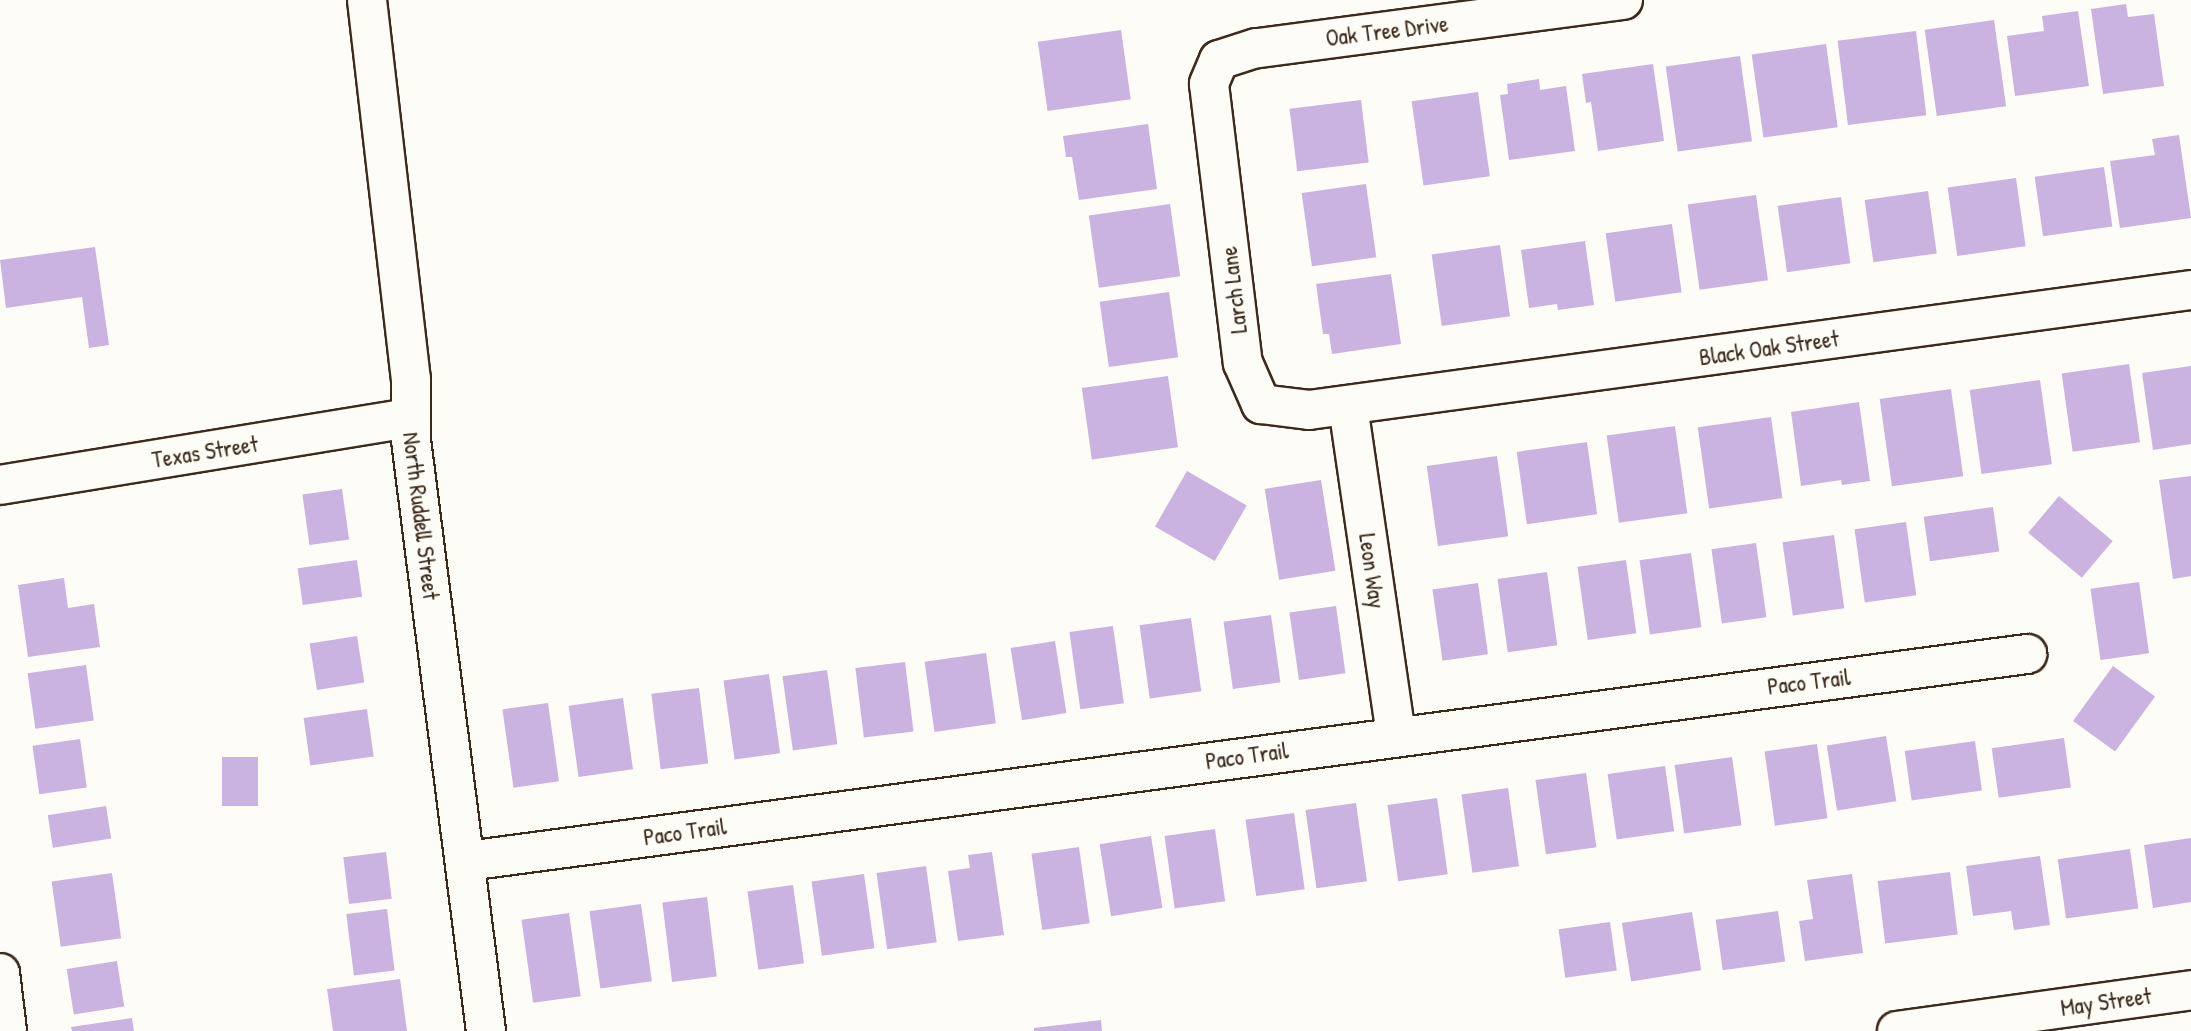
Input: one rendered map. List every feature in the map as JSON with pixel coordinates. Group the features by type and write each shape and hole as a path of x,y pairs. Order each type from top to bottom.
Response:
{"street":[{"name":"North Ruddell Street","path":"368,0 411,379 409,418 467,861 486,1031"},
{"name":"Oak Tree Drive","path":"1209,84 1219,60 1256,48 1623,0"},
{"name":"Larch Lane","path":"1209,84 1243,363 1261,404 1309,411 1348,406"},
{"name":"Black Oak Street","path":"1348,406 2191,290"},
{"name":"Leon Way","path":"1348,406 1396,736"},
{"name":"Texas Street","path":"0,485 409,418"},
{"name":"Paco Trail","path":"467,861 2027,654"},
{"path":"0,973 7,1031"},
{"name":"May Street","path":"1897,1031 2116,1016 2191,990"}],"building":[{"path":"2126,4 2128,17 2154,14 2164,86 2103,94 2091,9"},
{"path":"2078,11 2089,86 2015,96 2007,36 2044,31 2042,16"},
{"path":"1994,20 2006,106 1937,116 1925,30"},
{"path":"1121,30 1131,99 1048,111 1038,42"},
{"path":"1916,31 1926,115 1848,125 1838,41"},
{"path":"1826,44 1838,127 1763,138 1752,54"},
{"path":"1740,56 1752,141 1678,152 1666,66"},
{"path":"1653,64 1664,141 1598,151 1591,102 1586,103 1582,74"},
{"path":"1539,79 1540,90 1566,86 1575,151 1509,160 1500,95 1508,94 1507,84"},
{"path":"1478,92 1490,176 1423,185 1412,101"},
{"path":"1361,100 1369,163 1297,171 1290,109"},
{"path":"1148,124 1157,189 1079,200 1072,157 1066,157 1063,136"},
{"path":"2179,135 2191,218 2120,228 2110,161 2155,155 2152,139"},
{"path":"2104,167 2112,226 2043,236 2035,177"},
{"path":"2016,178 2026,246 1957,256 1948,188"},
{"path":"1366,184 1376,257 1312,266 1302,193"},
{"path":"1928,191 1937,253 1873,262 1865,200"},
{"path":"1756,195 1768,280 1700,290 1688,205"},
{"path":"1841,197 1850,263 1787,272 1778,206"},
{"path":"1170,204 1180,276 1099,288 1089,215"},
{"path":"1672,224 1682,292 1615,302 1606,233"},
{"path":"1585,241 1594,305 1558,310 1557,304 1529,308 1521,250"},
{"path":"1500,245 1510,316 1442,326 1432,255"},
{"path":"95,247 109,345 89,348 82,297 6,308 0,260"},
{"path":"1391,274 1401,344 1332,354 1329,334 1323,334 1316,284"},
{"path":"1169,292 1178,357 1109,367 1100,302"},
{"path":"2129,364 2140,442 2073,452 2062,373"},
{"path":"2191,366 2191,444 2153,450 2142,373"},
{"path":"1168,376 1178,447 1092,459 1082,388"},
{"path":"2040,380 2052,464 1982,474 1970,390"},
{"path":"1951,389 1963,476 1892,486 1880,399"},
{"path":"1859,402 1870,481 1842,485 1841,480 1801,486 1791,412"},
{"path":"1771,417 1782,498 1709,509 1698,427"},
{"path":"1675,426 1687,513 1619,523 1607,436"},
{"path":"1587,442 1597,514 1527,524 1517,452"},
{"path":"1497,456 1508,536 1438,546 1427,466"},
{"path":"1187,471 1247,506 1215,561 1155,526"},
{"path":"2191,476 2191,576 2173,579 2159,480"},
{"path":"1321,480 1335,571 1279,580 1265,489"},
{"path":"342,489 349,540 309,545 302,495"},
{"path":"2059,496 2113,541 2082,578 2028,533"},
{"path":"1993,507 1999,552 1930,561 1924,517"},
{"path":"1906,522 1916,595 1865,603 1855,529"},
{"path":"1834,535 1844,608 1793,616 1783,542"},
{"path":"1756,543 1766,617 1722,624 1711,549"},
{"path":"1691,553 1701,627 1650,635 1640,560"},
{"path":"357,560 362,597 303,605 298,568"},
{"path":"1626,560 1636,633 1588,640 1577,567"},
{"path":"1547,572 1557,645 1508,652 1497,579"},
{"path":"64,578 68,608 94,604 100,647 28,657 18,585"},
{"path":"2139,582 2149,653 2100,660 2090,589"},
{"path":"1478,583 1488,654 1442,661 1432,589"},
{"path":"1336,606 1345,673 1299,680 1289,613"},
{"path":"1271,615 1280,682 1233,689 1223,622"},
{"path":"1191,618 1201,691 1150,699 1140,625"},
{"path":"1113,626 1124,703 1080,709 1069,632"},
{"path":"357,636 364,682 317,690 310,644"},
{"path":"1055,641 1066,713 1022,720 1011,648"},
{"path":"986,653 996,723 934,732 925,662"},
{"path":"905,662 914,731 864,738 855,668"},
{"path":"86,665 94,720 35,729 28,673"},
{"path":"2113,666 2155,697 2115,752 2073,721"},
{"path":"827,670 837,744 793,751 782,676"},
{"path":"769,674 780,753 735,760 723,680"},
{"path":"699,688 708,763 661,769 651,694"},
{"path":"623,698 633,769 579,777 569,706"},
{"path":"548,703 559,781 513,788 502,709"},
{"path":"367,709 374,757 310,765 304,718"},
{"path":"1886,736 1896,801 1837,811 1827,745"},
{"path":"2064,738 2071,788 1999,798 1992,748"},
{"path":"80,739 87,788 39,794 32,746"},
{"path":"1975,741 1982,791 1912,800 1905,751"},
{"path":"1817,744 1827,818 1775,826 1765,751"},
{"path":"222,757 258,757 258,806 222,806"},
{"path":"1732,757 1742,825 1684,833 1675,765"},
{"path":"1665,766 1674,831 1617,839 1608,774"},
{"path":"1586,773 1596,847 1546,854 1535,780"},
{"path":"1508,788 1519,866 1472,873 1461,795"},
{"path":"1437,798 1448,874 1398,881 1387,805"},
{"path":"1356,803 1367,881 1316,888 1305,810"},
{"path":"106,806 111,839 53,848 48,815"},
{"path":"1294,813 1305,889 1256,896 1245,820"},
{"path":"1215,829 1225,901 1175,908 1164,836"},
{"path":"1151,836 1162,908 1111,916 1100,844"},
{"path":"2191,838 2191,902 2153,908 2144,845"},
{"path":"1079,847 1090,923 1042,930 1031,854"},
{"path":"2130,849 2138,908 2066,919 2058,859"},
{"path":"386,852 392,899 349,904 343,857"},
{"path":"992,852 1004,935 958,941 948,871 970,868 968,855"},
{"path":"2040,856 2050,925 2014,930 2011,911 1973,916 1966,866"},
{"path":"926,866 937,942 887,949 876,873"},
{"path":"1950,872 1958,935 1885,943 1878,881"},
{"path":"112,873 121,938 61,947 52,881"},
{"path":"864,874 874,948 822,956 812,881"},
{"path":"1852,874 1863,953 1805,961 1799,921 1813,919 1807,880"},
{"path":"793,885 804,963 758,970 747,891"},
{"path":"707,897 717,976 672,982 662,902"},
{"path":"641,904 652,981 600,988 590,911"},
{"path":"387,909 395,971 354,976 346,914"},
{"path":"1778,911 1785,962 1723,970 1716,920"},
{"path":"1692,912 1701,970 1631,981 1622,923"},
{"path":"569,913 581,996 533,1003 521,920"},
{"path":"1610,922 1617,971 1565,978 1559,929"},
{"path":"117,961 124,1006 74,1014 67,969"},
{"path":"400,979 407,1031 333,1031 327,989"},
{"path":"132,1018 134,1031 72,1031 71,1027"},
{"path":"1101,1020 1102,1031 1034,1031 1034,1028"}]}
